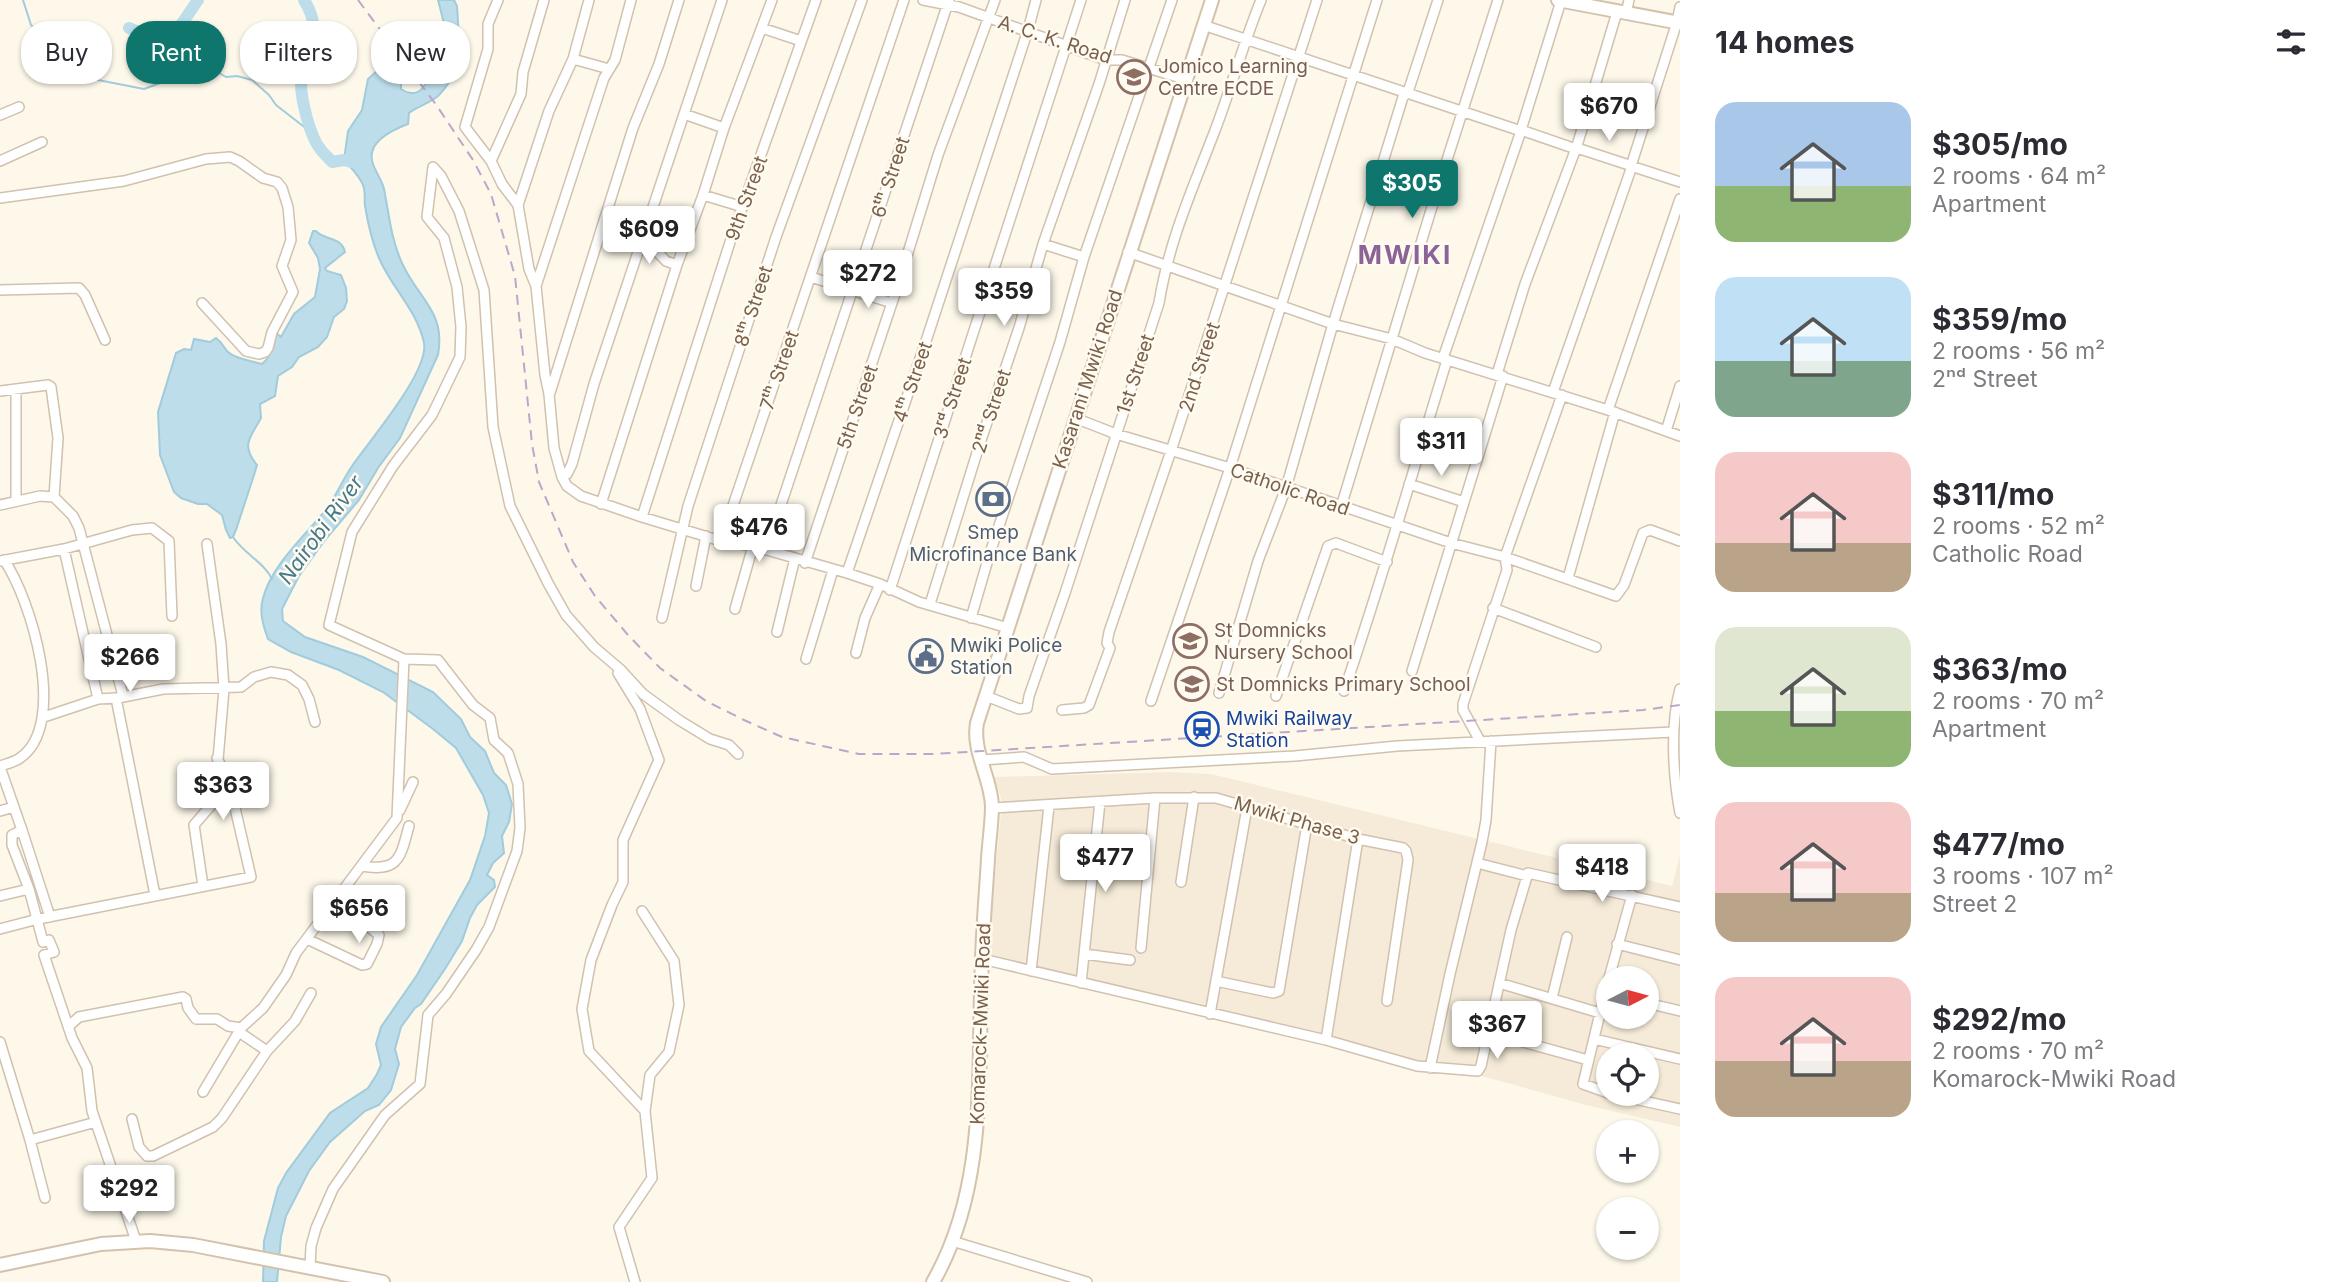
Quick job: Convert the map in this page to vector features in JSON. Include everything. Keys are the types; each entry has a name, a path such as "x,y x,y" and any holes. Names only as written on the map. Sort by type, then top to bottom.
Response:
{"main road":[{"name":"Kasarani Mwiki Road","path":"982,760 978,753 976,731 986,696 1212,0"},
{"path":"1559,0 1583,2 1622,13 1679,22"},
{"name":"Komarock-Mwiki Road","path":"933,1282 952,1241 965,1198 976,1133 982,959 992,808 988,778 982,760"},
{"path":"0,1265 101,1244 175,1242 383,1282"}],"street":[{"path":"498,0 488,24 488,49 465,127 519,205"},
{"path":"491,161 521,94 523,72 544,0"},
{"path":"589,0 573,59 549,111 519,205 529,269 536,286 554,448 562,477 574,492 601,504 721,541 752,546 847,573 930,604 1008,628"},
{"path":"536,286 586,131 609,69 615,60 631,0"},
{"path":"550,394 633,128 659,64 679,0"},
{"path":"562,477 567,474 572,464 594,384 722,0"},
{"path":"601,504 677,265 772,0"},
{"name":"9th Street","path":"642,517 743,207 816,0"},
{"name":"8ᵗʰ Street","path":"662,618 688,506 765,270 862,0"},
{"name":"7ᵗʰ Street","path":"721,541 905,0"},
{"name":"A. C. K. Road","path":"923,0 948,2 1106,60 1122,60 1186,80"},
{"name":"5th Street","path":"805,563 892,303 938,155 995,0"},
{"name":"4ᵗʰ Street","path":"847,573 926,341 1028,30 1035,0"},
{"name":"3ʳᵈ Street","path":"890,590 1080,0"},
{"name":"2ⁿᵈ Street","path":"930,604 1019,328 1043,244 1125,0"},
{"path":"971,618 1060,342 1084,257 1172,0"},
{"name":"1st Street","path":"986,696 1019,709 1027,708 1030,704 1029,696 1159,303 1166,263 1261,0"},
{"name":"2nd Street","path":"1062,710 1089,705 1110,648 1107,642 1109,632 1171,451 1317,0"},
{"path":"1152,701 1230,468 1377,0"},
{"path":"1219,693 1258,561 1286,488 1403,97 1408,92 1438,0"},
{"path":"1341,507 1498,0"},
{"path":"1344,691 1387,562 1445,359 1521,131 1559,0"},
{"path":"1412,671 1533,263 1577,149 1622,13 1629,0"},
{"name":"6ᵗʰ Street","path":"766,550 948,2"},
{"path":"1480,741 1463,710 1463,704 1507,570 1505,557 1679,22 1680,7"},
{"path":"1203,25 1680,182"},
{"path":"762,28 801,41"},
{"path":"573,59 609,69"},
{"path":"0,116 19,107"},
{"path":"684,114 724,128"},
{"path":"0,161 42,142"},
{"path":"0,198 138,178 206,159 230,158 240,161 258,175 276,182 286,198 291,240 282,266 293,292 272,332 268,348 259,354 246,351 202,303"},
{"path":"310,1267 311,1246 316,1228 333,1189 385,1115 421,1084 428,1015 446,994 489,927 517,851 520,828 519,784 508,753 494,740 490,718 473,705 438,660 404,659 329,625 352,532 393,466 432,415 460,357 461,327 457,287 444,238 427,217 433,167 441,176 459,211 484,290 494,427 510,506 518,526 566,615 594,647 660,707 710,739 729,744 738,754"},
{"path":"704,195 743,207"},
{"path":"1568,578 1611,411 1680,199"},
{"path":"644,238 666,261 677,265"},
{"path":"1043,244 1084,257"},
{"path":"1128,252 1166,263 1334,324 1392,339 1425,354 1500,375 1680,436"},
{"path":"811,277 892,303"},
{"path":"0,290 79,288 85,295 104,340"},
{"path":"0,391 48,385 51,387 58,438 54,497"},
{"path":"1666,431 1680,386"},
{"path":"16,390 16,500"},
{"name":"Catholic Road","path":"1075,418 1116,434 1230,468 1451,543 1505,557 1616,596 1624,585 1643,533 1650,530 1680,541"},
{"path":"1409,484 1464,502"},
{"path":"0,505 40,496 54,497 73,516 84,542 119,697 155,895"},
{"path":"2,560 64,549 84,542 152,528 169,541 173,616"},
{"path":"696,586 706,536"},
{"path":"1276,696 1328,546 1336,543 1387,562"},
{"path":"203,886 194,825 213,803 224,689 207,544"},
{"path":"735,609 752,546"},
{"path":"64,549 98,699"},
{"path":"777,632 795,558"},
{"path":"2,560 13,573 30,614 41,667 44,717 27,751 20,758 0,767 50,916"},
{"path":"806,659 833,570"},
{"path":"856,653 864,618 880,584"},
{"path":"1493,608 1596,647"},
{"path":"397,818 404,659"},
{"path":"610,659 640,709 659,760 623,840 623,882 591,960 582,1009 589,1051 645,1111"},
{"path":"44,717 98,699 163,689 241,687 254,677 271,672 288,675 302,685 315,722"},
{"path":"1680,690 1675,705 1673,732 1680,813"},
{"path":"982,760 1029,758 1052,769 1295,756 1480,741 1673,732"},
{"path":"1430,1068 1444,996 1478,863 1486,820 1491,741"},
{"path":"0,929 50,916 251,877 229,782 217,758"},
{"path":"203,1092 240,1030 263,1008 286,975 296,953 397,818 413,782"},
{"path":"1181,882 1194,797"},
{"path":"1141,947 1155,798"},
{"name":"Mwiki Phase 3","path":"992,808 1155,798 1229,800 1247,808 1358,839 1403,848 1408,855 1387,1001"},
{"path":"1081,983 1100,802"},
{"path":"1031,971 1049,806"},
{"path":"0,811 13,807"},
{"path":"1210,1014 1247,808"},
{"path":"1216,981 1273,993 1279,991 1307,824"},
{"path":"361,866 377,869 390,867 403,849 410,826"},
{"path":"22,830 12,835 12,845 29,889 43,942 49,940 54,952 44,955 72,1038 87,1068 92,1111 136,1241"},
{"path":"1326,1040 1358,839"},
{"path":"1478,863 1527,876"},
{"path":"982,959 1326,1040 1430,1068 1478,1070 1527,876 1531,872 1680,907"},
{"path":"0,896 29,889"},
{"path":"1611,966 1632,895"},
{"path":"307,940 362,965 367,964 379,935 335,901"},
{"path":"635,1282 619,1227 652,1178 645,1111 650,1075 669,1052 679,1005 674,961 642,911"},
{"path":"1552,998 1567,937"},
{"path":"1617,944 1680,960"},
{"path":"1084,954 1130,960"},
{"path":"1499,984 1596,1012"},
{"path":"132,1118 139,1147 147,1156 165,1152 213,1127 222,1118 267,1051 295,1021 311,993"},
{"path":"69,1026 79,1017 183,997 187,999 188,1007 196,1019 217,1019 240,1030 267,1051"},
{"path":"1659,1006 1680,1011"},
{"path":"1596,1029 1583,1085 1596,1089"},
{"path":"1487,1032 1588,1060"},
{"path":"1594,1039 1680,1059"},
{"path":"0,1042 45,1198"},
{"path":"1659,1105 1680,1110"},
{"path":"30,1140 96,1122"},
{"path":"952,1241 1087,1282"}],"shaded area":[{"path":"1171,772 1211,774 1672,886 1680,855 1680,1127 1586,1105 1450,1067 1417,1065 1077,977 987,957 1002,802 994,777"}],"water":[{"path":"438,0 454,0 458,21 443,19"},
{"name":"Nairobi River","path":"371,76 371,84 401,84 401,89 413,93 424,85 447,84 438,96 409,113 408,124 376,143 372,156 384,189 398,254 408,275 429,306 438,327 438,355 400,438 359,500 299,576 282,609 283,621 305,637 363,657 433,692 461,719 470,737 485,751 494,773 506,785 512,804 509,822 502,836 504,853 493,863 487,875 494,880 495,887 477,905 462,941 445,969 401,1027 395,1049 399,1064 391,1090 379,1105 365,1111 330,1142 309,1171 286,1216 281,1237 277,1282 263,1282 264,1241 278,1188 330,1113 368,1088 377,1074 381,1065 376,1044 381,1027 417,975 470,880 485,836 489,813 483,795 456,748 383,692 339,670 291,652 268,639 262,613 263,598 274,573 328,507 352,466 408,388 423,356 421,331 384,269 374,246 363,185 344,160 348,131 362,110 368,79"},
{"path":"313,231 340,243 343,247 345,252 325,268 341,275 347,301 344,309 334,317 327,337 318,347 299,357 292,367 278,376 275,396 260,404 261,418 248,446 257,465 236,530 230,538 222,515 207,504 181,498 174,492 160,455 158,412 176,353 184,349 191,350 194,339 210,342 216,338 228,352 244,360 262,364 267,359 276,333 281,337 294,314 315,297 320,269 318,258 309,243"}],"waterway":[{"path":"23,0 31,25 98,80 144,89 180,73 187,63 199,61 226,77 237,76 252,80 276,105 312,133"},
{"path":"184,21 198,0"},
{"path":"304,0 313,23 312,41 301,83 310,128 322,152 332,162 344,160 359,164"},
{"name":"Nairobi River","path":"233,537 272,579"}],"railway":[{"path":"358,0 437,106 473,160 491,194 515,276 532,444 539,482 573,562 595,596 628,635 660,668 706,701 782,737 859,754 934,754 1643,710 1680,705"}],"place":[{"name":"Jomico Learning Centre ECDE","path":"1134,77"},
{"name":"Smep Microfinance Bank","path":"993,499"},
{"name":"St Domnicks Nursery School","path":"1190,641"},
{"name":"Mwiki Police Station","path":"926,656"},
{"name":"St Domnicks Primary School","path":"1192,684"},
{"name":"Mwiki Railway Station","path":"1202,729"}],"district":[{"name":"MWIKI","path":"1405,255"}]}
